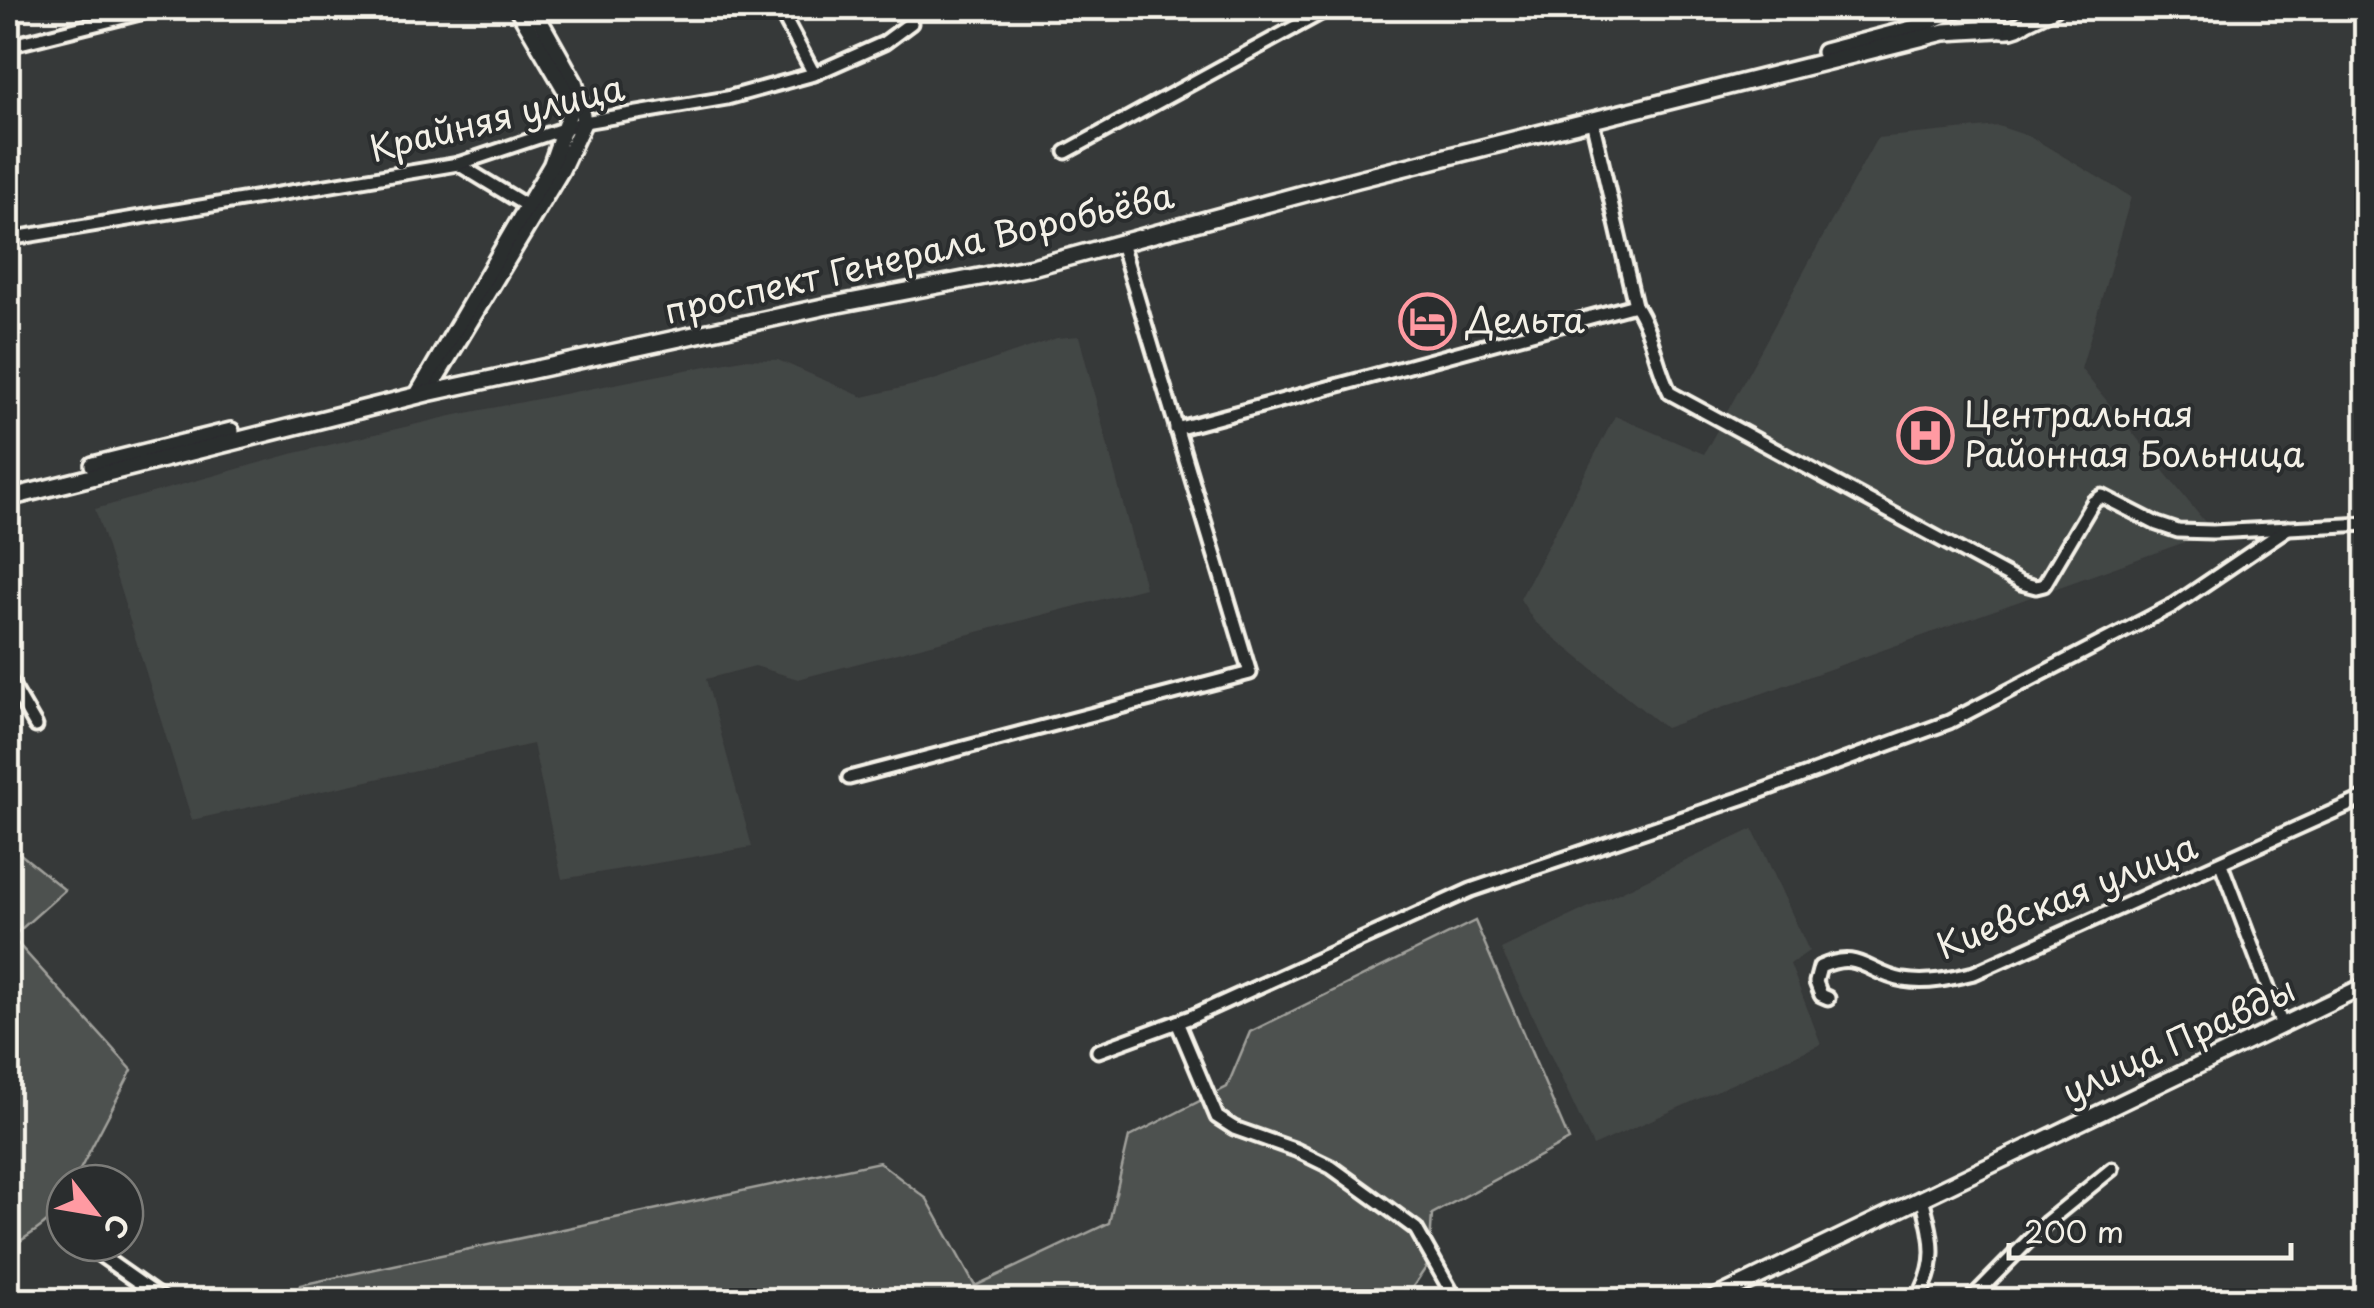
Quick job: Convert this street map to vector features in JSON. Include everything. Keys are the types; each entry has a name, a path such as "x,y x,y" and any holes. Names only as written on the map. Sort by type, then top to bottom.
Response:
{"main road":[{"path":"1899,39 1957,8"},
{"path":"1980,8 1987,22 1998,29"},
{"path":"1899,39 1944,32 2013,29 2029,15"},
{"name":"проспект Генерала Воробьёва","path":"8,498 425,389 1032,267 1899,39"},
{"name":"проспект Генерала Воробьёва","path":"8,488 425,389 1035,257 1899,39"}],"street":[{"path":"8,46 160,8"},
{"path":"425,389 551,165 569,114 565,90 517,8"},
{"path":"425,389 561,170 584,122 575,83 533,8"},
{"path":"779,8 814,74"},
{"name":"Крайняя улица","path":"8,239 458,164 584,122 727,98 814,74 884,43 911,23 909,8"},
{"path":"1066,152 1330,8"},
{"path":"2029,15 2054,8"},
{"path":"1592,120 1635,306 1648,324 1658,370 1670,393 2020,582 2044,585 2093,502 2102,496 2178,531 2366,524"},
{"path":"458,164 527,206"},
{"path":"849,778 1250,673 1121,243"},
{"path":"1176,429 1635,306"},
{"path":"1098,1051 1177,1022 1471,890 1742,798 1949,722 2174,605 2288,528"},
{"path":"8,678 36,726"},
{"name":"Киевская улица","path":"1828,998 1820,995 1816,982 1820,967 1837,959 1854,958 1898,979 1930,983 1974,973 2366,797"},
{"path":"2221,864 2282,1026"},
{"name":"улица Правды","path":"1710,1300 2366,986"},
{"path":"1177,1022 1217,1117 1234,1128 1330,1166 1416,1229 1453,1299"},
{"path":"1970,1300 2046,1222 2112,1169"},
{"path":"1917,1300 1928,1282 1935,1247 1922,1201"},
{"path":"111,1263 164,1300"}],"shaded area":[{"name":"Центральная Районная Больница","path":"1998,126 2031,137 2131,197 2081,369 2213,532 1665,728 1534,621 1520,599 1615,416 1704,454 1877,138"},
{"path":"1079,336 1145,588 798,679 755,666 706,679 752,847 562,879 533,744 192,820 95,509 291,454 451,416 742,359 778,360 863,397 931,381 1057,338"},
{"path":"1753,829 1809,951 1790,964 1821,1044 1593,1146 1501,949"},
{"path":"8,844 65,890 12,937 132,1070 83,1163 45,1163 45,1223 8,1249"},
{"path":"1475,921 1569,1140 1432,1214 1429,1263 1404,1300 296,1300 300,1285 879,1162 927,1199 975,1286 1109,1223 1129,1137 1227,1087 1250,1032"}],"waterway":[{"path":"2351,1300 2366,1285"}],"place":[{"name":"Дельта","path":"1427,321"},
{"name":"Центральная Районная Больница","path":"1925,435"}]}
